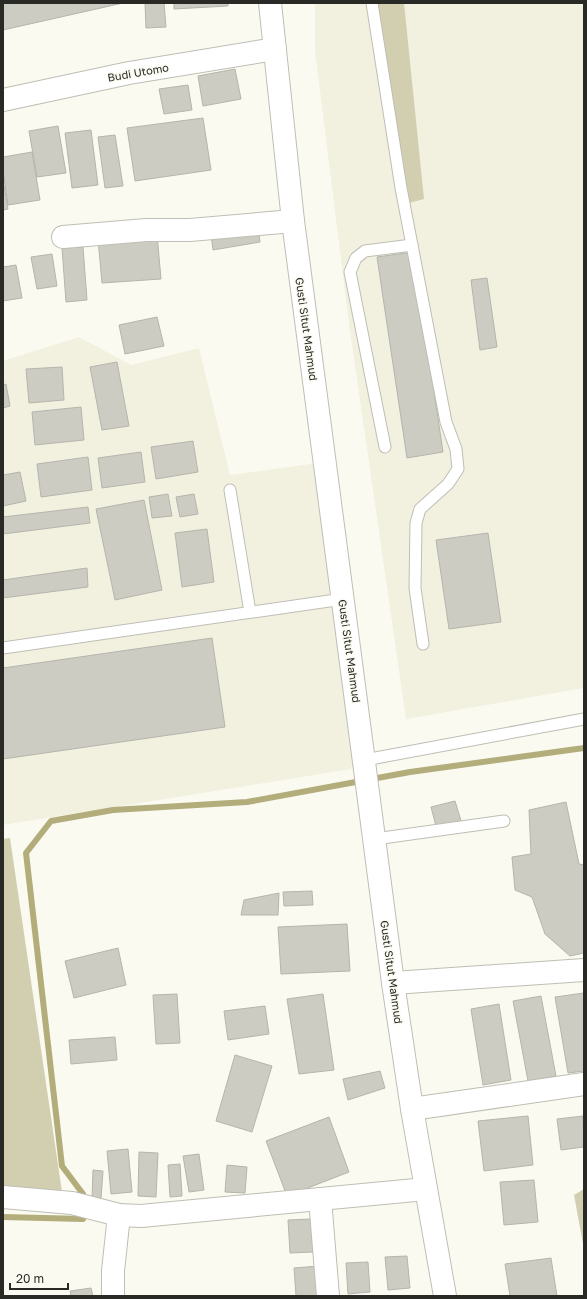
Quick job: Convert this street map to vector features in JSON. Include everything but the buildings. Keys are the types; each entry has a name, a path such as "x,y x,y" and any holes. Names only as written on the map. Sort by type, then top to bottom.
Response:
{"main road":[{"name":"Gusti Situt Mahmud","path":"270,3 293,221 365,760 393,983 412,1109 445,1296"},
{"name":"Budi Utomo","path":"3,100 129,73 275,50"},
{"path":"63,238 146,230 190,230 293,221"},
{"path":"393,983 584,970"},
{"path":"412,1109 584,1084"},
{"path":"3,1197 72,1203 111,1213 142,1216 426,1190"},
{"path":"320,1199 328,1296"},
{"path":"111,1213 113,1296"}],"lane":[{"path":"372,3 401,188 446,422 456,449 458,469 448,484 420,509 416,523 415,588 423,644"},
{"path":"385,447 350,272 356,258 365,251 412,245"},
{"path":"230,490 250,612"},
{"path":"3,648 343,599"},
{"path":"365,760 584,719"},
{"path":"375,839 504,821"}],"shaded area":[{"path":"315,3 584,3 584,688 406,719 349,324 315,51"},
{"path":"377,3 404,3 424,199 409,203"},
{"path":"79,337 131,365 199,348 230,475 318,463 358,768 3,825 3,361"},
{"path":"10,838 62,1192 3,1187 3,839"},
{"path":"584,1189 584,1249 574,1195"}],"waterway":[{"path":"85,1201 83,1194 62,1166 26,853 51,821 113,810 247,802 410,772 584,748"},
{"path":"3,1217 83,1219 84,1210"}]}
